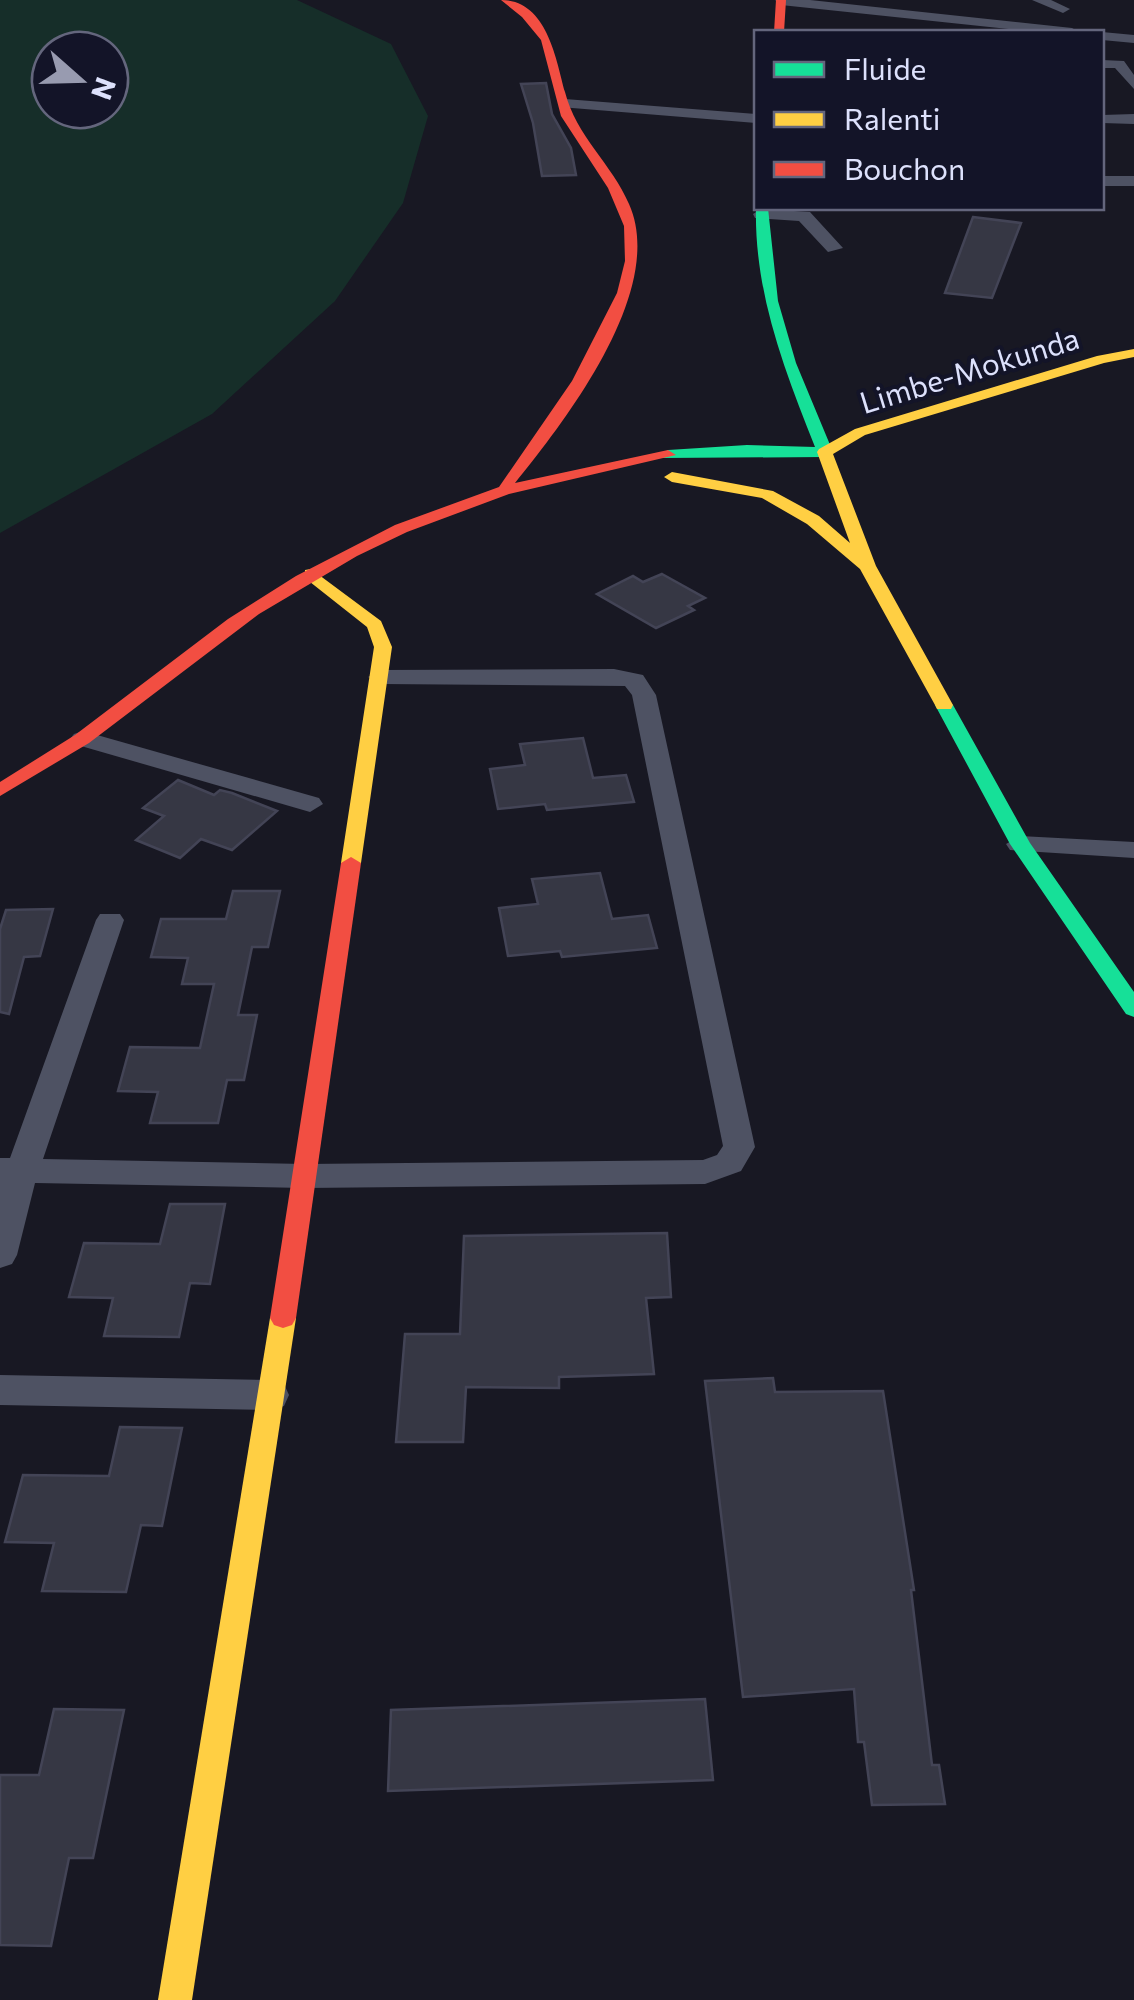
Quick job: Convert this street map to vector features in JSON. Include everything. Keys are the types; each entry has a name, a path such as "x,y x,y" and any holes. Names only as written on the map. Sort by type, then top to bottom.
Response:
{"main road":[{"path":"506,0 539,24 551,40 568,120 617,194 630,225 631,266 596,343 527,462 506,486"},
{"path":"779,30 781,0"},
{"path":"761,211 770,301 789,362 867,566 1020,844 1134,1009"},
{"name":"Limbe-Mokunda","path":"825,452 860,432 1102,359 1134,353"},
{"path":"774,387 789,362"},
{"path":"666,467 732,439 752,424"},
{"path":"666,467 762,448 825,452"},
{"path":"0,790 83,739 252,611 311,574 449,504 585,464 666,467 751,489 788,504 827,530 867,566"},
{"path":"175,2000 305,1176 383,647 376,625 311,574"}],"street":[{"path":"781,0 1054,30"},
{"path":"1039,0 1063,9"},
{"path":"1104,36 1134,39"},
{"path":"1126,64 1134,85"},
{"path":"565,104 754,119"},
{"path":"1104,119 1134,119"},
{"path":"1104,180 1134,181"},
{"path":"761,211 812,212 834,248"},
{"path":"11,1170 305,1176 705,1172 729,1162 739,1147 644,695 634,680 614,676 380,678"},
{"path":"83,739 310,804"},
{"path":"1020,844 1134,850"},
{"path":"0,1256 11,1170 110,920"},
{"path":"0,1390 270,1394"}],"green space":[{"path":"0,0 297,0 391,44 428,116 403,203 335,301 212,414 0,533"}],"building":[{"path":"546,83 552,114 571,148 576,175 542,176 533,123 521,84"},
{"path":"973,217 1021,223 992,298 945,293"},
{"path":"662,574 705,598 688,606 694,610 656,628 597,594 633,576 643,582"},
{"path":"583,738 593,778 626,775 634,802 547,810 545,804 498,809 490,769 525,765 520,744"},
{"path":"178,780 214,795 220,790 232,793 277,811 232,850 201,839 180,858 136,840 164,816 143,808"},
{"path":"600,873 612,919 648,915 657,948 562,957 560,951 508,956 499,908 538,904 532,879"},
{"path":"233,891 280,891 268,947 252,947 238,1015 257,1015 244,1080 227,1080 218,1123 150,1123 158,1092 118,1091 130,1047 200,1048 214,984 182,984 188,958 151,957 161,919 226,919"},
{"path":"53,909 40,956 24,957 9,1014 0,1012 0,929 6,910"},
{"path":"170,1204 225,1204 210,1284 190,1283 179,1337 104,1336 113,1298 69,1297 84,1243 160,1244"},
{"path":"667,1233 671,1297 646,1298 654,1374 559,1377 559,1388 466,1387 463,1442 396,1442 405,1334 460,1334 464,1236"},
{"path":"773,1378 775,1392 883,1391 914,1590 932,1765 939,1765 945,1804 872,1805 864,1742 858,1742 854,1689 743,1697 705,1381"},
{"path":"120,1427 182,1428 162,1526 141,1525 126,1592 42,1591 54,1543 5,1542 23,1475 109,1476"},
{"path":"705,1699 713,1780 388,1791 391,1710"},
{"path":"54,1709 124,1710 93,1858 69,1858 51,1946 0,1945 0,1775 39,1775"}],"traffic: fast":[{"path":"762,210 771,301 789,363 825,452"},
{"path":"668,455 747,450 825,452"},
{"path":"944,705 1020,844 1134,1009"}],"traffic: slow":[{"path":"944,705 867,566 825,452 860,432 1102,359 1134,353"},
{"path":"672,477 767,494 813,520 867,566"},
{"path":"311,574 375,625 383,647 351,863"},
{"path":"175,2000 283,1318"}],"traffic: jam":[{"path":"505,485 541,439 597,351 624,293 632,247 622,201 567,116 546,40 538,27 506,0"},
{"path":"779,30 781,0"},
{"path":"0,790 95,730 253,610 351,553 452,508 503,491 556,476 668,455"},
{"path":"283,1318 351,863"}]}
